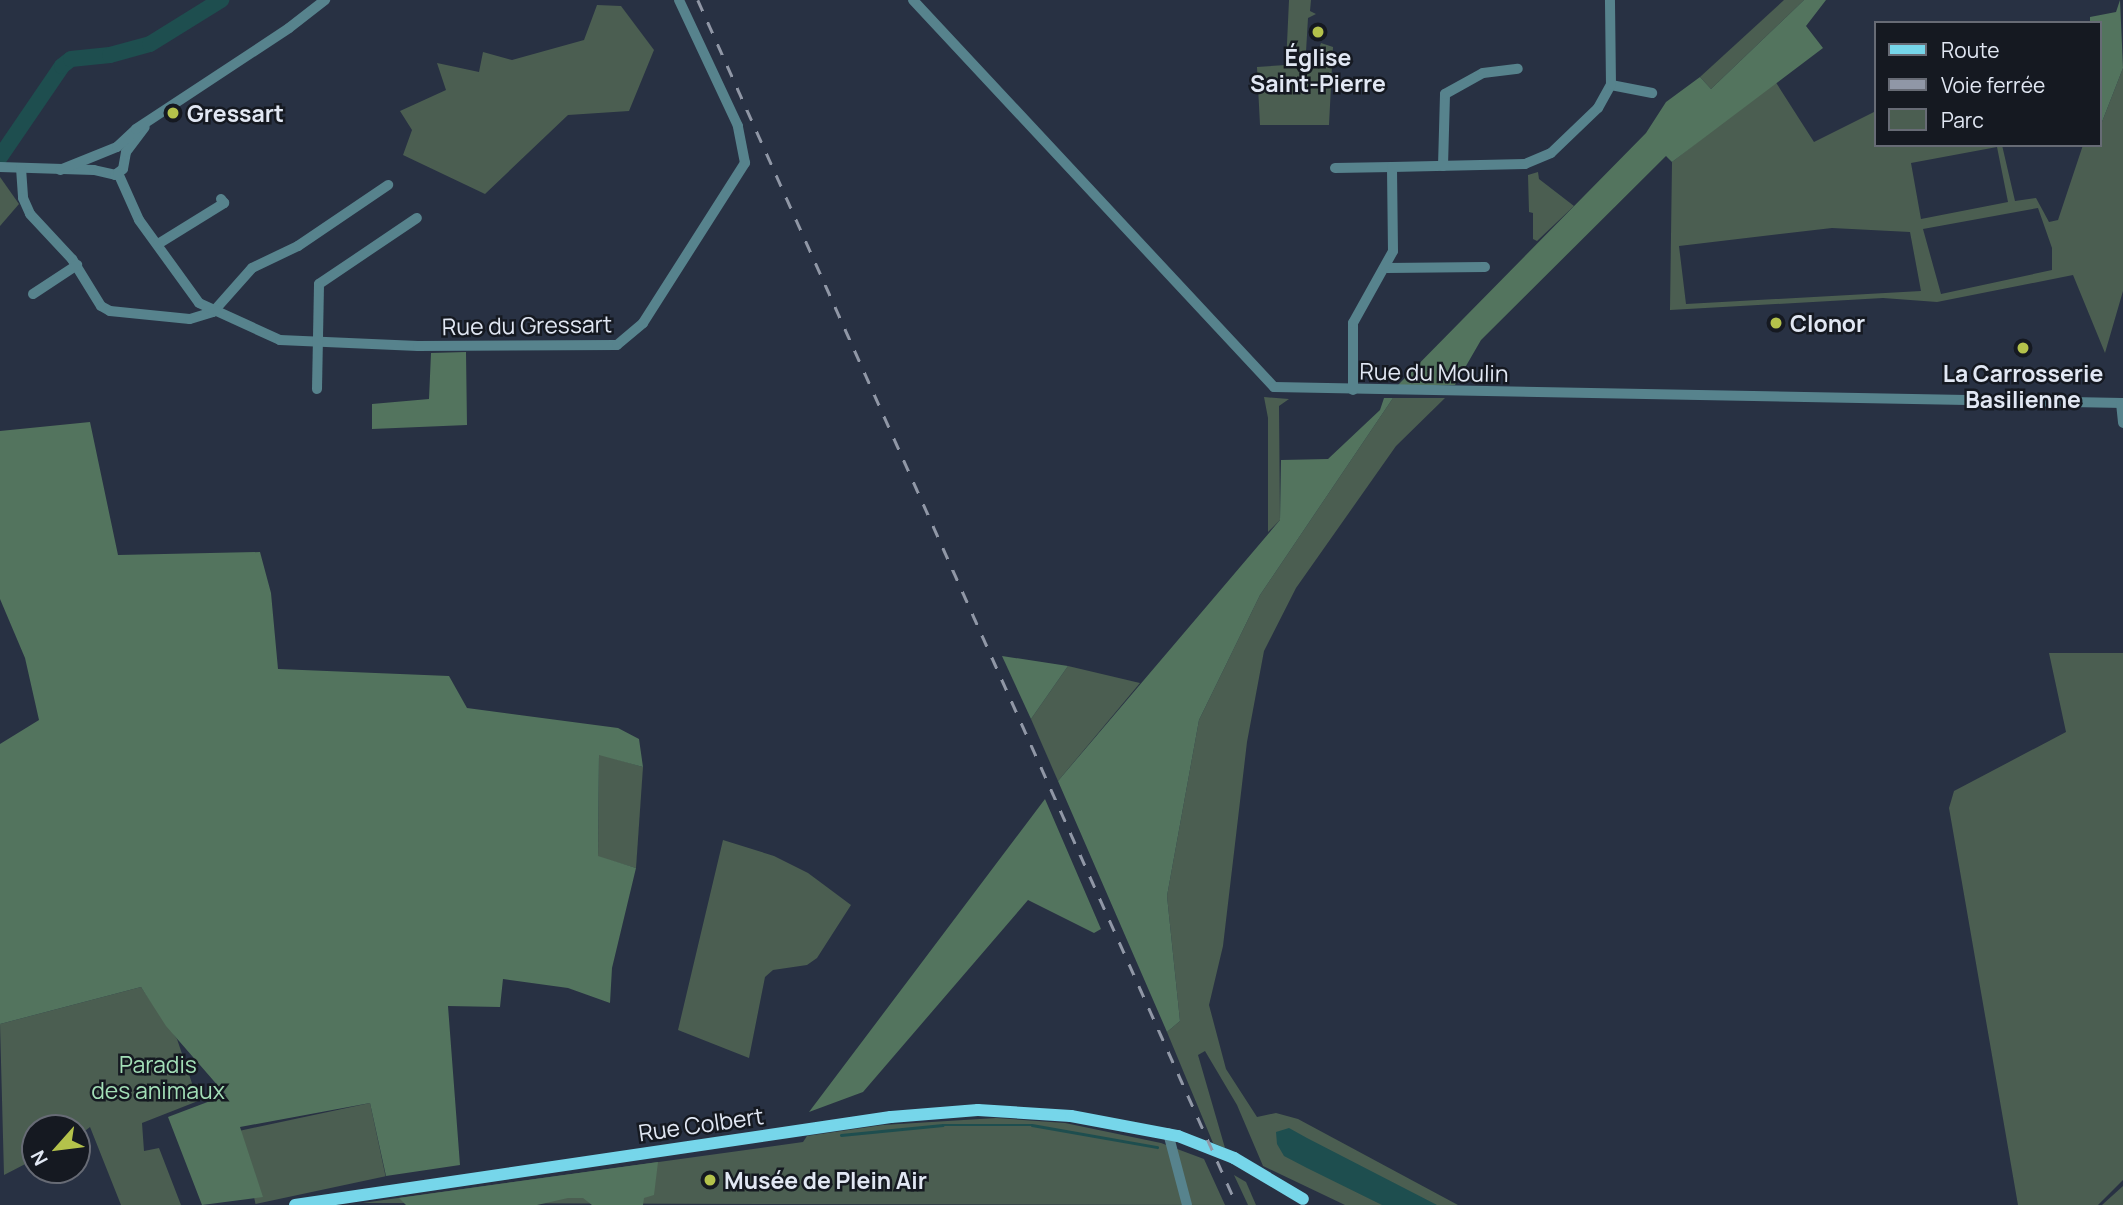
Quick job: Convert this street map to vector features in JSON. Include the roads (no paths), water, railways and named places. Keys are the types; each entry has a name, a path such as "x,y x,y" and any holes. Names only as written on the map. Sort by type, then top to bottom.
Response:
{"main road":[{"name":"Rue Colbert","path":"295,1205 925,1113 1020,1111 1114,1123 1169,1136 1308,1202"}],"street":[{"path":"60,170 114,149 324,0"},
{"name":"Rue du Gressart","path":"118,173 132,208 199,303 213,312 244,321 280,340 317,344 602,348 634,335 745,163 738,126 679,0"},
{"name":"Rue du Moulin","path":"913,0 1266,383 1284,389 2122,403"},
{"path":"1335,168 1443,166 1541,159 1598,108 1611,85 1610,0"},
{"path":"1443,166 1445,94 1483,73 1518,69"},
{"path":"1611,85 1652,93"},
{"path":"2,167 118,173 124,158 150,121"},
{"path":"114,149 124,158"},
{"path":"100,155 103,172"},
{"path":"1353,390 1353,323 1387,268 1393,247 1392,167"},
{"path":"21,168 23,198 30,214 77,265 94,298 110,311 190,319 213,312 252,268 298,246 388,185"},
{"path":"158,244 224,203 221,199"},
{"path":"317,389 317,293 322,280 417,218"},
{"path":"33,294 77,265"},
{"path":"1387,268 1486,267"},
{"path":"2122,403 2123,423"},
{"path":"1169,1136 1187,1205"}],"waterway":[{"path":"0,157 62,66 71,59 110,55 150,44 221,0"},
{"path":"841,1135 943,1125 1032,1125 1157,1147"}],"railway":[{"path":"698,0 1237,1205"}],"place":[{"name":"Église Saint-Pierre","path":"1318,32"},
{"name":"Gressart","path":"173,113"},
{"name":"Clonor","path":"1776,323"},
{"name":"La Carrosserie Basilienne","path":"2023,348"},
{"name":"Musée de Plein Air","path":"710,1180"}],"park label":[{"name":"Paradis des animaux","path":"158,1077"}]}
